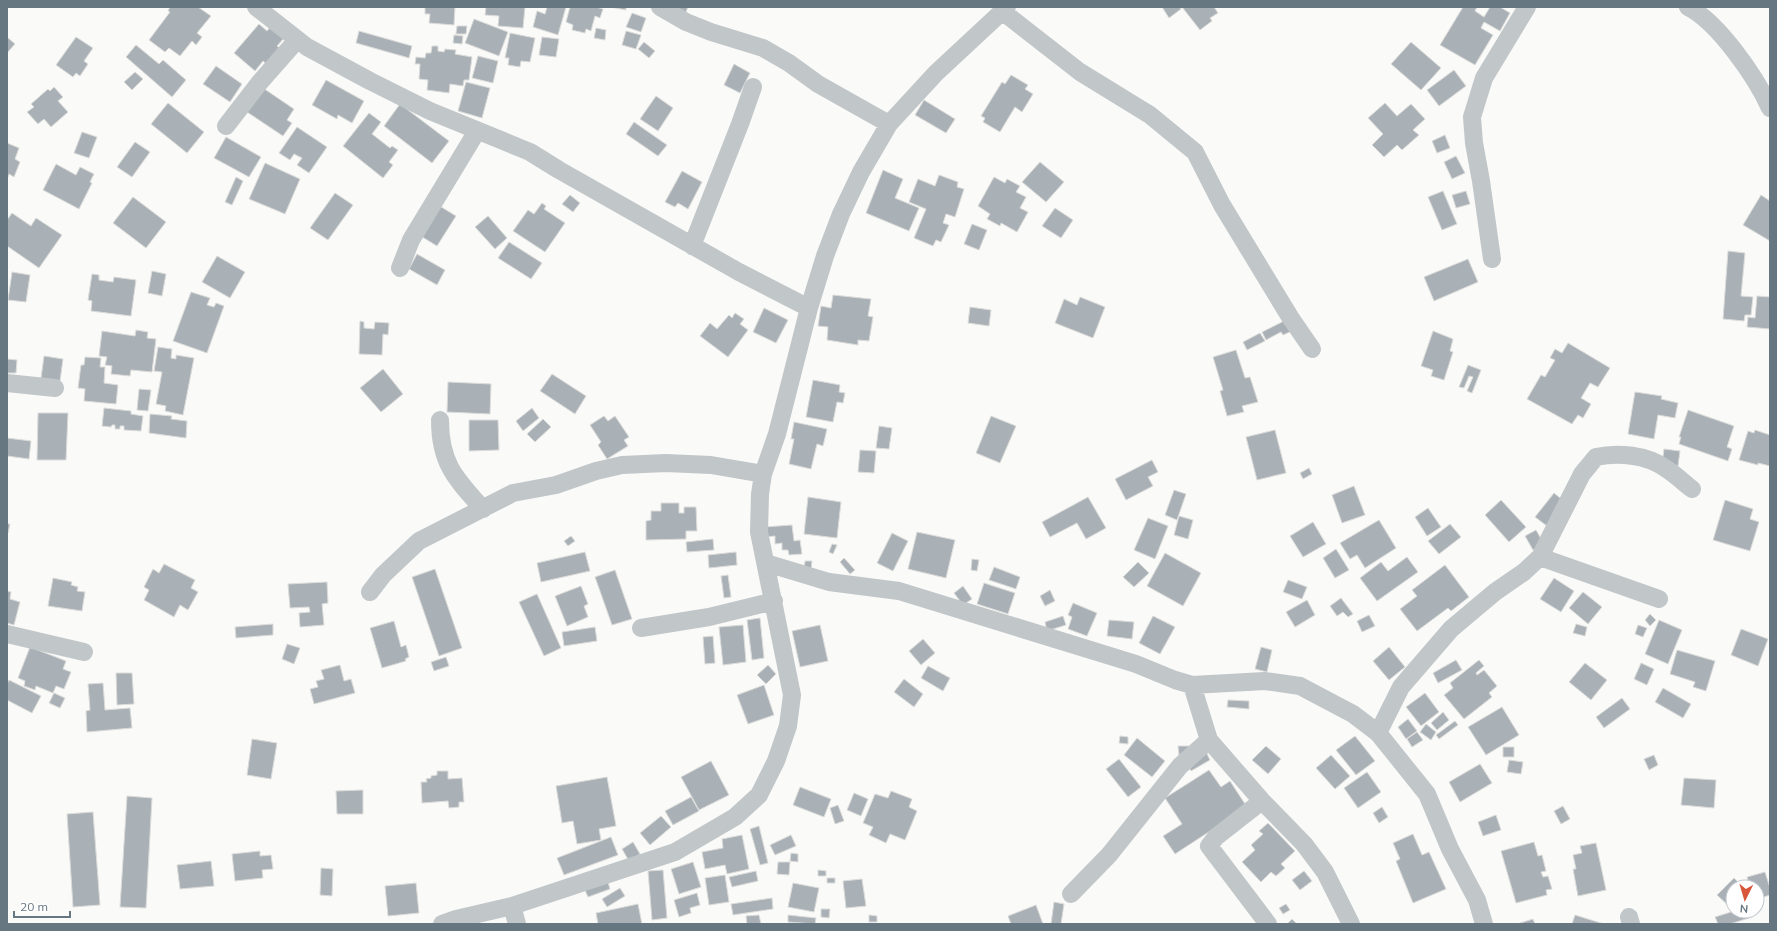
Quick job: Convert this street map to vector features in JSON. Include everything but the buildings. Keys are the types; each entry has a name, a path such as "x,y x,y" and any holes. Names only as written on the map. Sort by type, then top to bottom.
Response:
{"street":[{"path":"256,7 297,40 370,81 430,112 530,152 692,246 809,308"},
{"path":"660,7 686,22 711,32 763,48 789,63 818,84 889,124"},
{"path":"1492,259 1474,144 1472,116 1484,78 1527,7"},
{"path":"1688,7 1700,13 1728,42 1765,97 1770,108"},
{"path":"442,924 456,919 512,906 674,852 735,817 759,795 776,761 786,733 792,695 759,525 762,474 777,434 809,308 817,288 825,256 841,214 861,172 889,124 936,73 1005,9 1080,72 1150,115 1195,152 1222,205 1290,317 1312,349"},
{"path":"226,126 260,82 297,40"},
{"path":"692,246 753,87"},
{"path":"400,268 411,240 477,131"},
{"path":"7,383 55,388"},
{"path":"440,420 440,439 447,464 461,486 483,509"},
{"path":"1378,733 1401,687 1451,629 1495,592 1524,572 1540,557 1582,474 1596,457 1619,454 1641,458 1664,467 1692,489"},
{"path":"370,592 383,574 419,541 513,493 556,485 596,471 622,465 666,463 711,465 762,474"},
{"path":"1540,557 1659,599"},
{"path":"766,563 829,582 898,591 1136,664 1175,680 1192,685 1265,681 1300,686 1352,714 1378,733 1427,794 1450,849 1477,900 1484,924"},
{"path":"641,628 710,617 774,601"},
{"path":"7,634 84,652"},
{"path":"1192,685 1209,740 1262,800 1304,844 1325,872 1351,924"},
{"path":"1071,894 1109,855 1180,766 1209,740"},
{"path":"1262,800 1216,837 1209,846 1268,924"},
{"path":"512,906 517,924"}]}
